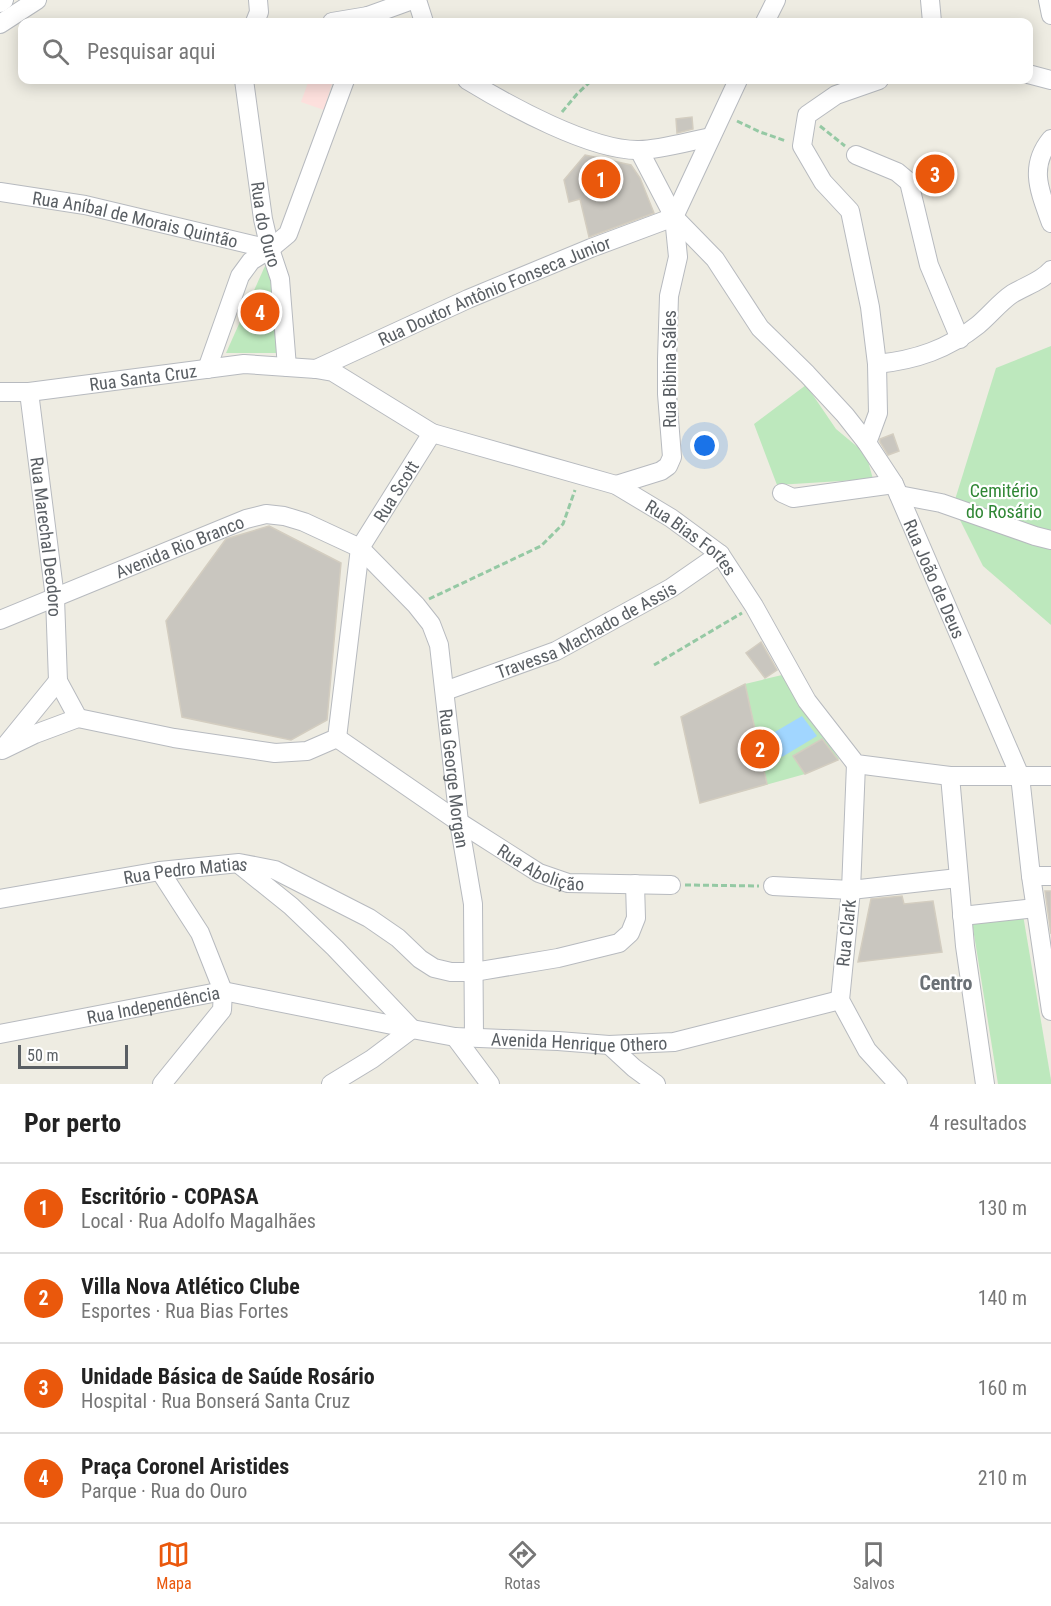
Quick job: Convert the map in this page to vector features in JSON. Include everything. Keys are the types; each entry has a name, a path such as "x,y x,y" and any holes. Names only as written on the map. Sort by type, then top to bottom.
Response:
{"street":[{"path":"0,3 4,0"},
{"path":"0,24 37,0"},
{"path":"257,18 259,12 258,0"},
{"path":"369,18 412,0"},
{"path":"417,0 423,18"},
{"path":"767,18 776,0"},
{"path":"930,0 932,18"},
{"path":"1048,0 1051,15"},
{"path":"1033,75 1051,80"},
{"name":"Rua do Ouro","path":"245,84 263,219 280,279 287,367"},
{"path":"207,369 240,276 251,261 288,234 344,84"},
{"path":"475,84 552,125 608,146 639,150 711,137"},
{"path":"674,217 736,84"},
{"path":"867,443 878,412 877,364 870,307 850,211 823,182 802,146 807,115 836,95 868,84"},
{"path":"1051,139 1042,149 1036,172 1051,223"},
{"path":"639,150 674,217"},
{"path":"856,155 897,172 909,182 929,265 960,339"},
{"name":"Rua Aníbal de Morais Quintão","path":"0,193 85,205 270,249"},
{"name":"Rua Doutor Antônio Fonseca Junior","path":"316,369 478,295 591,248 674,217"},
{"name":"Rua João de Deus","path":"674,217 715,259 760,328 807,374 867,443 897,489 1020,781 1035,908 1051,1011"},
{"name":"Rua Bibina Sáles","path":"616,485 661,471 668,466 672,457 667,404 667,358 669,296 678,257 674,217"},
{"path":"877,364 906,361 960,339 980,324 1011,294 1047,275 1051,270"},
{"name":"Rua Santa Cruz","path":"0,392 29,392 244,364 287,367"},
{"name":"Rua Bias Fortes","path":"287,367 333,372 432,433 616,485 671,518 720,554 754,606 807,701 856,764"},
{"name":"Rua Marechal Deodoro","path":"29,392 54,598 57,681 78,718"},
{"name":"Rua Scott","path":"360,548 432,433"},
{"path":"782,493 793,498 897,489 1051,540"},
{"name":"Avenida Rio Branco","path":"0,620 246,519 266,514 304,522 360,548"},
{"path":"1,752 35,734 78,718 174,738 275,753 307,751 337,738 360,548"},
{"name":"Rua George Morgan","path":"360,548 417,605 431,624 439,645 459,822 473,904 474,1037"},
{"name":"Travessa Machado de Assis","path":"445,691 556,651 671,588 720,554"},
{"path":"1,752 57,681"},
{"name":"Rua Abolição","path":"337,738 459,822 539,873 568,883 671,885"},
{"path":"856,764 951,781 1020,781 1051,776"},
{"name":"Rua Clark","path":"840,1000 851,890 856,764"},
{"path":"951,781 962,916 985,1084"},
{"path":"239,863 275,870 369,918 398,938 434,968 451,972 474,972 558,958 619,944 630,933 636,918 635,884"},
{"name":"Rua Pedro Matias","path":"0,900 160,871 239,863 291,906 335,948 412,1029"},
{"path":"160,871 200,933 223,991 222,1010 162,1084"},
{"path":"1031,876 1051,876"},
{"path":"773,886 851,890 958,878"},
{"path":"962,916 1035,908"},
{"name":"Rua Independência","path":"0,1034 223,991 412,1029"},
{"path":"840,1000 867,1050 898,1084"},
{"name":"Avenida Henrique Othero","path":"412,1029 455,1037 609,1045 674,1042 840,1000"},
{"path":"331,1084 372,1059 412,1029"},
{"path":"455,1037 490,1084"},
{"path":"609,1045 656,1084"}],"path":[{"path":"552,125 588,84"},
{"path":"722,114 760,132 802,146"},
{"path":"807,115 856,155"},
{"path":"417,605 541,546 563,524 580,475"},
{"path":"654,665 754,606"},
{"path":"671,885 773,886"}],"shaded area":[{"path":"308,84 332,84 324,110 301,102"}],"green space":[{"path":"265,266 272,272 281,353 226,353"},
{"name":"Cemitério do Rosário","path":"1051,346 1051,625 983,566 953,506 996,368"},
{"path":"806,385 836,429 866,454 873,479 777,485 754,424"},
{"path":"782,675 839,759 805,774 700,803 681,717 745,684"},
{"path":"1023,915 1051,1084 998,1084 972,922"}],"water":[{"path":"802,716 817,736 782,757 768,736"}],"building":[{"path":"692,117 693,129 677,133 676,119"},
{"path":"585,155 631,165 640,178 654,213 589,237 580,199 569,202 564,180"},
{"path":"940,155 954,185 924,191 918,164"},
{"path":"893,434 899,451 888,455 880,439"},
{"path":"269,526 341,563 327,720 291,740 182,717 166,621 226,539"},
{"path":"761,642 777,670 765,678 746,653"},
{"path":"745,684 767,784 700,803 681,717"},
{"path":"822,739 838,760 805,774 793,756"},
{"path":"1045,891 1051,891 1051,934"},
{"path":"902,896 904,904 933,901 942,952 858,962 871,899"}],"place":[{"name":"Unidade Básica de Saúde Rosário","path":"935,174"},
{"name":"Escritório - COPASA","path":"601,179"},
{"name":"Praça Coronel Aristides","path":"260,312"},
{"name":"Villa Nova Atlético Clube","path":"760,749"}],"district":[{"name":"Centro","path":"946,983"}]}
